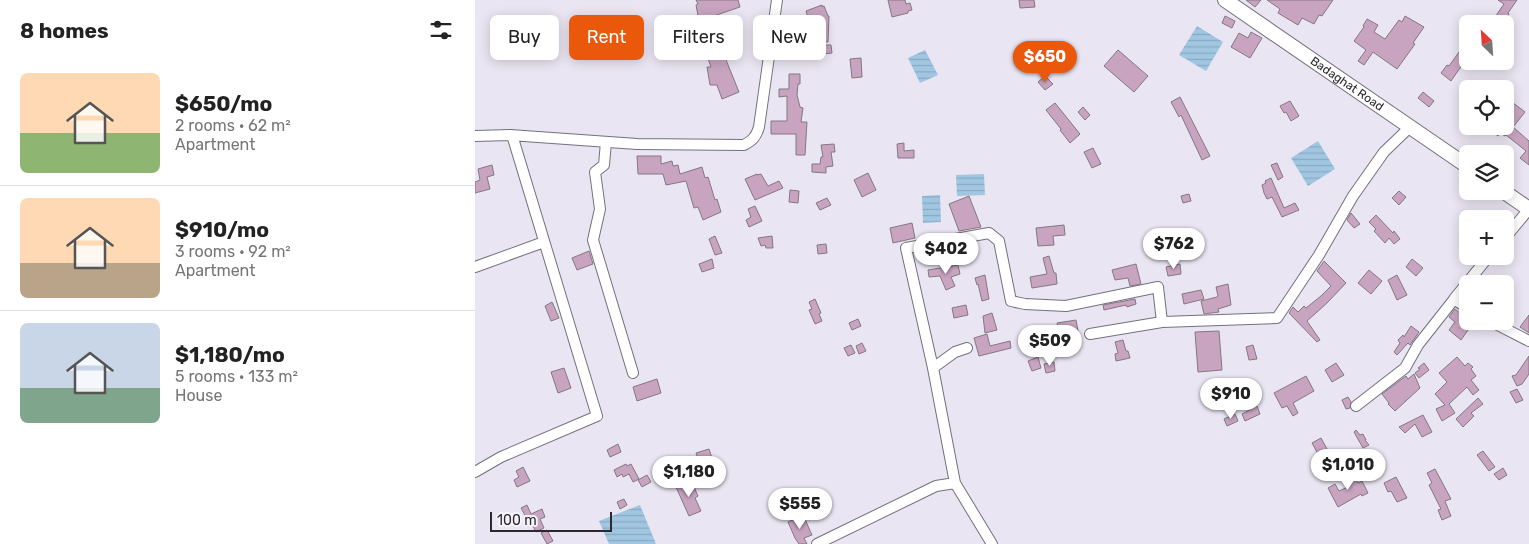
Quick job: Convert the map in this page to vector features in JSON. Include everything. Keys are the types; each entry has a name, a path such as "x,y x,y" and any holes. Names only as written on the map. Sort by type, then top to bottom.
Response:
{"main road":[{"name":"Badaghat Road","path":"1225,0 1459,161"},
{"path":"1514,199 1529,209"}],"street":[{"path":"475,136 512,135 637,144 744,144 752,141 757,135 759,127 777,0"},
{"path":"1090,334 1162,322 1277,318 1319,256 1353,196 1385,152 1410,127"},
{"path":"475,472 501,457 597,416 512,135"},
{"path":"606,142 604,165 595,172 600,209 593,240 633,373"},
{"path":"1514,227 1529,209"},
{"path":"992,544 955,483 933,368 906,248 989,232 999,241 1011,301 1025,304 1066,306 1158,287 1162,322"},
{"path":"475,267 544,242"},
{"path":"1356,406 1405,368 1418,344 1482,265"},
{"path":"1455,298 1459,302"},
{"path":"1508,330 1529,341"},
{"path":"933,368 955,352 967,348"},
{"path":"817,544 936,486 955,483"}],"water":[{"path":"1197,26 1223,42 1206,71 1179,55"},
{"path":"925,50 938,75 920,83 908,58"},
{"path":"1318,141 1335,169 1308,186 1291,158"},
{"path":"984,174 985,195 957,196 956,175"},
{"path":"940,195 941,222 923,223 922,196"},
{"path":"640,505 656,544 609,544 599,521"}],"building":[{"path":"696,0 738,0 740,7 717,15 698,15 696,5 698,4"},
{"path":"888,0 905,0 906,4 910,3 912,10 908,11 908,13 892,17"},
{"path":"1019,0 1034,0 1035,7 1020,8"},
{"path":"1246,0 1261,0 1255,7"},
{"path":"1267,0 1333,0 1322,16 1319,15 1314,24 1302,18 1298,25 1278,13 1280,9"},
{"path":"1498,0 1517,0 1508,15 1496,15 1504,4"},
{"path":"824,6 829,16 828,42 826,42 826,15 807,15 806,11"},
{"path":"1225,16 1235,21 1232,28 1222,23"},
{"path":"1405,16 1424,27 1413,43 1415,44 1397,69 1373,52 1364,65 1358,61 1366,50 1354,41 1367,19 1378,25 1374,32 1385,39 1399,20 1402,22"},
{"path":"1251,32 1262,38 1250,58 1231,47 1239,33 1248,38"},
{"path":"826,45 831,45 832,53 826,54"},
{"path":"1118,50 1148,76 1134,92 1104,66"},
{"path":"1459,52 1459,70 1451,81 1441,73 1447,65 1449,66"},
{"path":"861,58 862,77 852,78 850,59"},
{"path":"708,60 726,60 739,92 722,99 717,85 710,85 707,67 711,67"},
{"path":"789,74 800,74 797,95 800,107 803,108 801,122 807,122 805,155 796,155 796,134 771,134 771,121 787,121 787,96 779,97 779,89 789,89"},
{"path":"1045,76 1053,84 1045,90 1038,82"},
{"path":"1423,92 1434,101 1429,107 1418,98"},
{"path":"1180,97 1210,156 1202,160 1181,115 1179,117 1171,102"},
{"path":"1290,101 1299,116 1291,121 1280,106"},
{"path":"1055,103 1080,134 1070,143 1046,110"},
{"path":"1514,104 1525,112 1514,126"},
{"path":"1083,107 1090,115 1085,120 1078,112"},
{"path":"1514,128 1529,141 1529,165 1520,158 1526,151 1506,135 1514,135"},
{"path":"904,143 904,151 914,150 914,158 898,158 897,144"},
{"path":"834,144 835,152 831,152 833,166 826,167 826,173 812,172 812,164 820,164 821,157 823,157 821,145"},
{"path":"1093,148 1101,164 1092,168 1084,152"},
{"path":"637,156 661,156 661,164 672,161 673,166 678,165 680,174 702,167 705,178 708,177 721,212 703,220 698,207 694,208 686,181 666,185 663,174 638,174"},
{"path":"1277,163 1283,177 1278,180 1271,165"},
{"path":"492,165 494,175 487,177 490,189 475,193 475,182 480,180 478,169"},
{"path":"868,173 876,190 862,197 854,180"},
{"path":"761,174 768,186 779,181 783,188 755,200 745,179"},
{"path":"1271,178 1284,208 1295,203 1299,210 1282,217 1272,197 1267,199 1264,193 1262,185"},
{"path":"790,190 799,191 798,203 789,202"},
{"path":"1399,191 1406,197 1399,205 1392,198"},
{"path":"1189,194 1191,201 1183,203 1181,196"},
{"path":"969,196 981,227 959,231 949,204"},
{"path":"827,198 831,205 820,210 816,203"},
{"path":"755,206 762,221 749,227 746,220 751,217 748,209"},
{"path":"1351,213 1360,224 1354,228 1347,220"},
{"path":"1376,215 1400,239 1394,244 1389,238 1385,243 1374,231 1376,229 1369,222"},
{"path":"912,223 915,238 893,243 890,228"},
{"path":"1064,225 1065,235 1053,236 1054,245 1038,246 1036,228"},
{"path":"715,236 722,253 715,255 709,239"},
{"path":"772,236 773,248 766,248 765,245 761,246 758,238"},
{"path":"826,244 827,253 818,254 817,245"},
{"path":"589,251 593,264 577,270 572,258"},
{"path":"1049,256 1054,273 1056,273 1057,284 1032,288 1030,277 1047,274 1043,258"},
{"path":"712,259 714,268 702,272 699,264"},
{"path":"1412,259 1423,268 1416,276 1406,267"},
{"path":"1324,261 1346,283 1307,321 1320,340 1317,342 1289,313 1293,307 1298,312 1304,306 1306,308 1331,286 1317,271"},
{"path":"1136,264 1141,284 1130,286 1128,278 1115,280 1112,270"},
{"path":"1180,264 1181,274 1168,276 1166,267"},
{"path":"958,265 960,274 951,277 955,286 946,290 940,276 929,277 928,270"},
{"path":"1369,270 1382,281 1371,294 1358,283"},
{"path":"985,275 989,299 982,301 975,278"},
{"path":"1397,275 1407,295 1397,300 1388,280"},
{"path":"1228,284 1231,305 1218,309 1219,312 1204,314 1201,301 1217,297 1216,287"},
{"path":"1201,290 1204,299 1184,304 1182,294"},
{"path":"815,299 822,321 815,324 809,310 812,309 809,302"},
{"path":"1135,299 1136,304 1104,310 1103,305"},
{"path":"552,302 559,318 551,321 545,306"},
{"path":"966,305 968,315 954,318 952,308"},
{"path":"1455,309 1459,312 1459,330 1468,330 1461,340 1449,330 1455,322 1449,317"},
{"path":"992,313 997,330 985,333 983,316"},
{"path":"1529,315 1529,333 1520,327"},
{"path":"858,319 861,326 852,330 849,323"},
{"path":"1076,320 1079,345 1072,347 1068,332 1059,334 1057,323"},
{"path":"1411,326 1419,332 1410,345 1408,343 1397,355 1394,352 1400,343 1398,340 1403,335 1404,337"},
{"path":"1219,331 1222,370 1198,372 1195,332"},
{"path":"987,334 990,346 1010,341 1011,348 979,356 974,338"},
{"path":"1123,340 1130,358 1116,361 1115,354 1118,353 1115,342"},
{"path":"862,343 866,351 859,354 856,346"},
{"path":"851,345 855,353 848,356 844,348"},
{"path":"1253,345 1257,359 1249,360 1246,347"},
{"path":"1529,356 1529,374 1522,384 1517,386 1512,376 1516,375"},
{"path":"1038,357 1041,368 1032,371 1028,361"},
{"path":"1457,357 1465,366 1468,363 1473,367 1471,369 1476,376 1471,380 1479,390 1473,395 1467,387 1449,404 1455,413 1442,421 1436,409 1445,405 1435,394 1447,382 1439,373"},
{"path":"1054,362 1055,371 1046,373 1044,364"},
{"path":"1336,363 1344,375 1332,382 1325,370"},
{"path":"1424,363 1429,370 1419,378 1415,373"},
{"path":"564,368 571,388 558,393 551,372"},
{"path":"1414,374 1420,388 1395,411 1382,394 1406,376 1408,379"},
{"path":"1306,376 1314,391 1293,403 1298,413 1293,416 1287,406 1282,408 1274,393"},
{"path":"657,379 661,393 637,401 633,387"},
{"path":"1517,389 1523,400 1516,403 1510,392"},
{"path":"1348,397 1351,402 1350,408 1346,409 1342,400"},
{"path":"1478,398 1483,404 1471,413 1474,416 1463,427 1456,419"},
{"path":"1257,406 1260,414 1245,421 1242,414"},
{"path":"1235,414 1238,421 1227,426 1224,419"},
{"path":"1423,415 1432,432 1422,437 1415,424 1405,433 1399,427"},
{"path":"1356,430 1360,435 1363,434 1369,445 1363,448 1354,432"},
{"path":"1321,438 1327,449 1318,454 1312,443"},
{"path":"618,444 621,452 610,457 607,450"},
{"path":"709,449 713,461 700,466 696,453"},
{"path":"1483,451 1495,467 1489,471 1477,455"},
{"path":"626,464 627,466 631,464 639,479 633,482 629,474 623,477 622,474 617,477 614,470"},
{"path":"523,467 530,481 517,487 514,480 519,477 516,471"},
{"path":"1503,468 1507,475 1499,480 1494,474"},
{"path":"1435,469 1451,499 1445,501 1451,516 1442,520 1438,510 1441,509 1429,485 1432,483 1427,473"},
{"path":"1352,472 1358,483 1362,481 1368,493 1362,496 1361,494 1338,507 1328,488 1335,484 1339,491 1350,486 1345,476"},
{"path":"647,475 651,482 642,487 638,480"},
{"path":"1396,477 1407,498 1397,502 1391,491 1388,492 1384,483"},
{"path":"683,480 688,489 694,487 698,496 695,498 701,511 689,516 676,487 679,486 677,482"},
{"path":"624,499 627,505 620,509 617,502"},
{"path":"527,505 531,514 542,509 545,517 540,519 544,528 536,532 532,524 528,526 521,508"},
{"path":"803,515 812,535 804,538 807,544 799,544 788,522"},
{"path":"547,530 553,541 547,544 541,533"}]}
